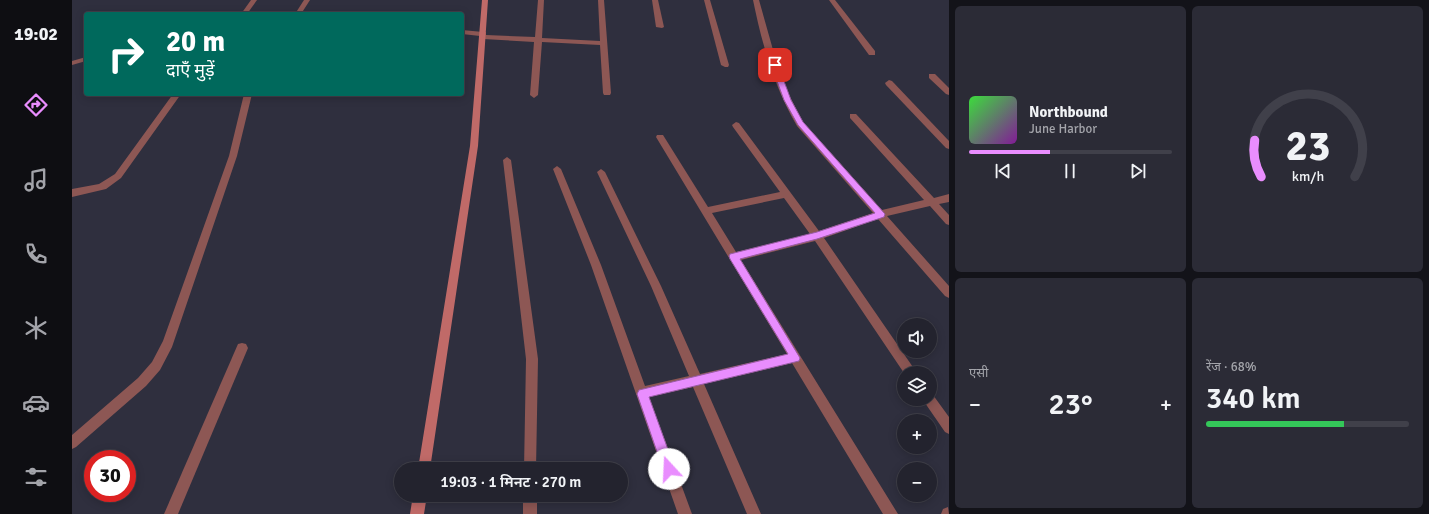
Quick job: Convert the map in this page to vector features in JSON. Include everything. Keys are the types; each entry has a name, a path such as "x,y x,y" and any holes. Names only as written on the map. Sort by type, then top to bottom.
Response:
{"main road":[{"path":"425,462 474,146 485,0"},
{"path":"417,514 419,502"}],"street":[{"path":"245,12 254,0"},
{"path":"299,12 307,0"},
{"path":"534,95 541,0"},
{"path":"601,0 607,93"},
{"path":"655,0 660,27"},
{"path":"707,0 725,65"},
{"path":"756,0 763,32 783,92 800,124 881,214 949,293"},
{"path":"832,0 872,53"},
{"path":"464,32 538,41 604,43"},
{"path":"72,63 84,60"},
{"path":"932,76 949,92"},
{"path":"889,83 949,146"},
{"path":"72,193 99,188 110,184 118,176 176,96"},
{"path":"72,443 142,382 156,366 168,343 231,163 248,96"},
{"path":"854,116 949,221"},
{"path":"736,126 817,236 906,366"},
{"path":"660,136 891,514"},
{"path":"507,160 530,330 532,360 530,462"},
{"path":"557,169 596,265 685,514"},
{"path":"601,172 656,286 754,514"},
{"path":"706,211 786,194"},
{"path":"734,256 817,236 881,214 949,198"},
{"path":"171,514 242,348"},
{"path":"642,394 795,358"},
{"path":"934,406 949,428"},
{"path":"530,502 530,514"}],"route":[{"path":"669,469 642,394 795,358 734,256 817,236 881,214 800,124 783,92 775,65"}]}
